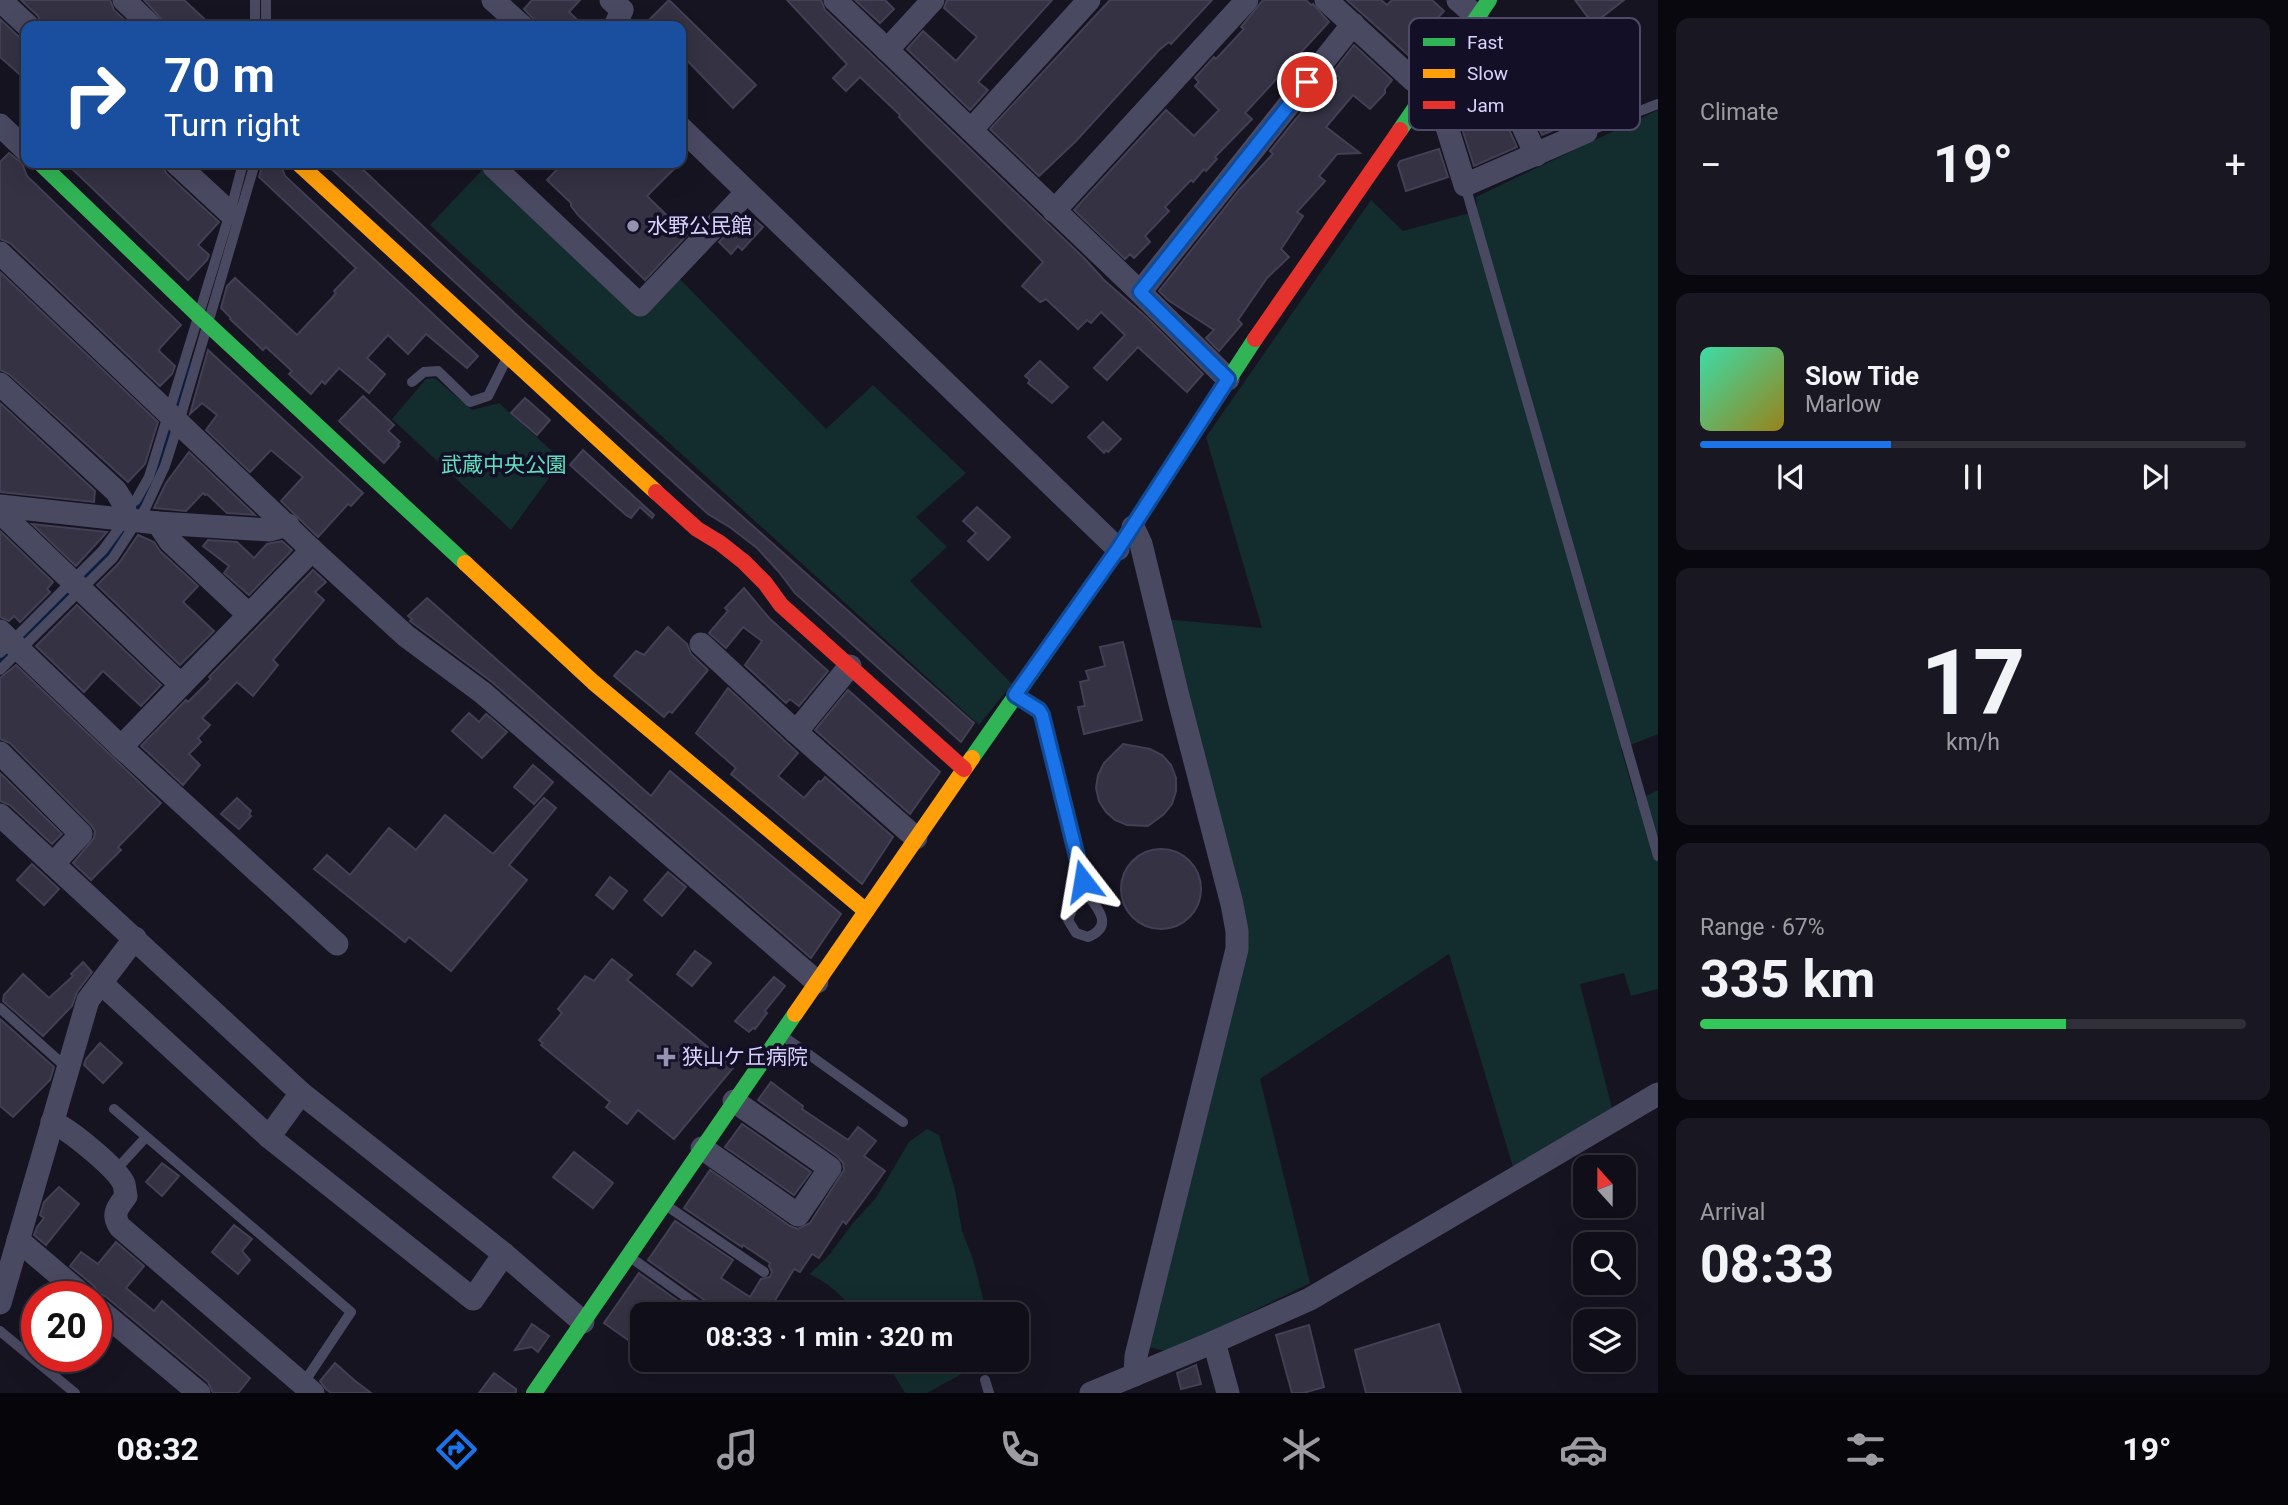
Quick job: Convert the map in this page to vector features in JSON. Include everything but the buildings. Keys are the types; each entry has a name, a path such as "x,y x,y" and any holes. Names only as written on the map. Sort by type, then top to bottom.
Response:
{"street":[{"path":"0,0 23,21"},
{"path":"124,0 146,21"},
{"path":"494,0 517,21"},
{"path":"611,0 622,10 617,21"},
{"path":"835,0 1228,379"},
{"path":"887,50 933,0"},
{"path":"971,130 1089,0"},
{"path":"1054,211 1247,0"},
{"path":"1325,0 1409,76"},
{"path":"1458,0 1483,9"},
{"path":"1140,292 1353,24"},
{"path":"534,1393 1118,549 1228,379 1409,117"},
{"path":"0,125 21,145"},
{"path":"1448,130 1465,185 1586,132"},
{"path":"1525,130 1536,155"},
{"path":"686,133 1118,549"},
{"path":"45,168 203,319 593,682 866,911"},
{"path":"181,168 230,213"},
{"path":"303,168 697,529 714,537 771,588 781,605 964,769"},
{"path":"495,168 640,306 747,192"},
{"path":"0,253 406,636 483,693 817,982"},
{"path":"0,384 116,491 136,517 170,541 249,615"},
{"path":"0,506 270,530 288,525"},
{"path":"0,512 181,685"},
{"path":"1133,527 1141,544 1237,931 1237,949 1136,1356 1135,1375"},
{"path":"121,747 312,550"},
{"path":"7,644 337,944"},
{"path":"701,644 916,838"},
{"path":"796,732 850,666"},
{"path":"0,753 81,834 53,864"},
{"path":"0,815 301,1093 504,1254 583,1322"},
{"path":"0,1303 88,1000 135,938"},
{"path":"100,983 269,1137 473,1299 504,1254"},
{"path":"269,1137 301,1093"},
{"path":"1091,1393 1310,1299 1658,1094"},
{"path":"702,1148 798,1215 830,1168 734,1101"},
{"path":"52,1122 66,1128 123,1183 126,1196 115,1212 115,1220 120,1227 308,1388"},
{"path":"18,1241 66,1281"},
{"path":"112,1320 199,1393"},
{"path":"1214,1342 1228,1393"}],"lane":[{"path":"255,0 255,21"},
{"path":"266,0 266,21"},
{"path":"1640,111 1658,104"},
{"path":"1586,132 1591,130"},
{"path":"0,670 7,644 76,586 114,539 136,517 165,466 175,417 242,168"},
{"path":"203,319 253,168"},
{"path":"1465,185 1658,856"},
{"path":"412,382 424,372 438,371 470,402 488,396 508,358"},
{"path":"136,517 136,500 175,417"},
{"path":"1015,695 1039,710 1042,715 1086,892 1100,911 1103,920 1101,928 1088,937 1076,933 1068,920 1083,881"},
{"path":"0,1008 67,1068"},
{"path":"781,1035 903,1122"},
{"path":"114,1109 351,1312 308,1388"},
{"path":"114,1172 146,1137"},
{"path":"665,1205 764,1272"},
{"path":"628,1255 693,1302"},
{"path":"0,1331 75,1393"},
{"path":"985,1380 989,1393"}],"green space":[{"path":"1658,110 1658,734 1621,749 1636,801 1658,790 1658,989 1631,996 1624,973 1580,984 1613,1112 1513,1167 1449,954 1260,1079 1310,1283 1170,1352 1148,1347 1248,946 1244,906 1163,619 1262,628 1206,437 1371,200 1403,231 1477,211 1476,197 1616,130 1640,130 1640,119"},
{"path":"483,169 641,313 677,276 826,429 873,385 966,473 916,517 947,547 910,581 1012,684 979,725 430,225"},
{"name":"武蔵中央公園","path":"435,378 472,410 499,403 562,460 511,530 392,419 426,379"},
{"path":"927,1129 939,1135 955,1190 962,1231 973,1259 984,1302 846,1302 824,1282 810,1274 876,1198 909,1142"},
{"path":"892,1372 965,1372 927,1393 905,1393"}],"waterway":[{"path":"175,415 190,365"},
{"path":"134,514 160,464 172,425"},
{"path":"20,642 107,555 124,529"},
{"path":"0,663 13,650"}],"traffic: fast":[{"path":"1477,18 1489,0"},
{"path":"1400,130 1409,117"},
{"path":"45,168 199,316 465,563"},
{"path":"972,758 1118,549 1255,339"},
{"path":"534,1393 795,1014"}],"traffic: slow":[{"path":"303,168 656,492"},
{"path":"465,563 593,682 866,911"},
{"path":"795,1014 972,758"}],"traffic: jam":[{"path":"1255,339 1400,130"},
{"path":"656,492 697,529 744,562 765,583 781,605 964,769"}],"place":[{"name":"水野公民館","path":"633,226"},
{"name":"狭山ケ丘病院","path":"666,1057"}],"route":[{"path":"1083,881 1042,715 1039,710 1015,695 1118,549 1228,379 1140,292 1307,82"}]}
